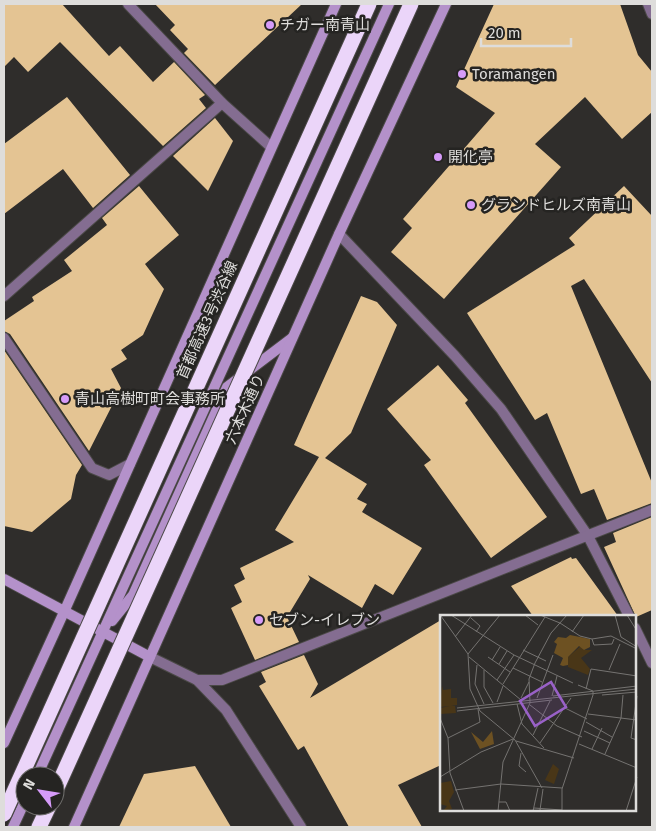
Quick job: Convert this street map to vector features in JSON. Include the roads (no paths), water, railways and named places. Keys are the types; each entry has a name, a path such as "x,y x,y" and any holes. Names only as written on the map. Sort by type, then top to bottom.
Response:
{"highway":[{"name":"首都高速3号渋谷線","path":"4,814 369,4"},
{"path":"65,770 411,4"}],"main road":[{"path":"4,743 336,4"},
{"path":"42,766 389,4"},
{"name":"六本木通り","path":"74,827 339,234 446,4"},
{"path":"103,632 133,595 227,387 293,337"},
{"path":"4,579 150,657"}],"street":[{"path":"128,4 222,102 271,148"},
{"path":"648,4 652,14"},
{"path":"4,296 222,102"},
{"path":"339,234 455,356 501,409 588,536 628,615"},
{"path":"4,338 92,468 109,475 130,464"},
{"path":"197,680 222,680 652,510"},
{"path":"636,630 652,663"},
{"path":"150,657 197,680 226,710 302,827"}],"place":[{"name":"チガー南青山","path":"270,25"},
{"name":"Toramangen","path":"462,74"},
{"name":"開化亭","path":"438,157"},
{"name":"グランドヒルズ南青山","path":"471,205"},
{"name":"青山高樹町町会事務所","path":"65,399"},
{"name":"セブン-イレブン","path":"259,620"}]}
